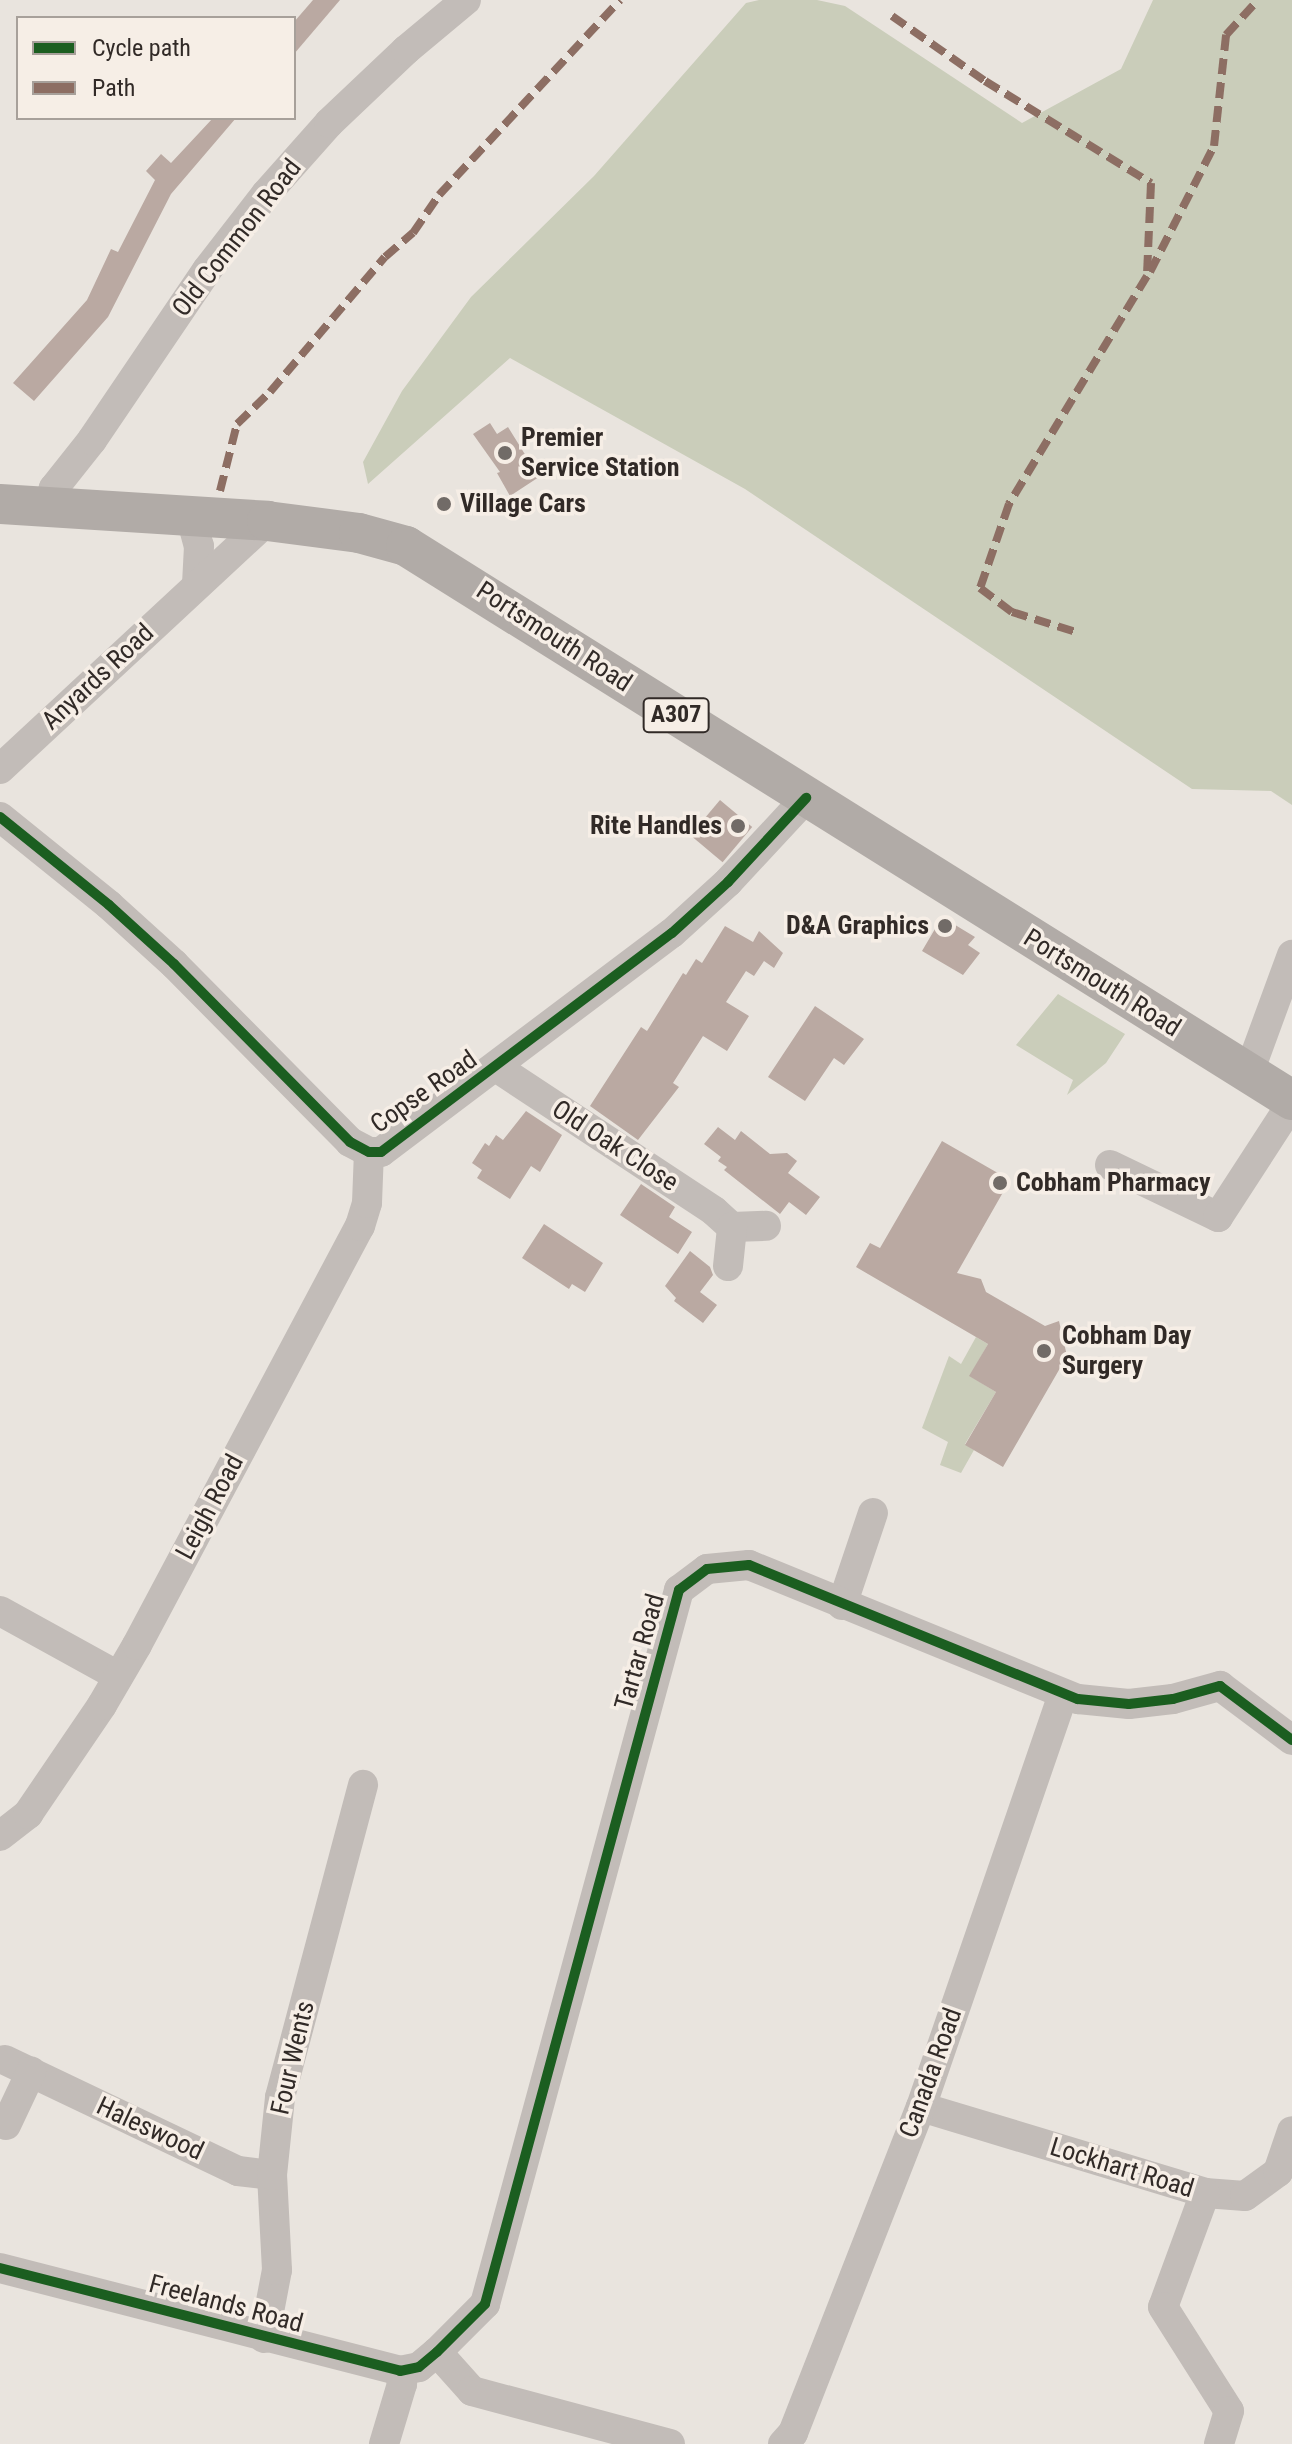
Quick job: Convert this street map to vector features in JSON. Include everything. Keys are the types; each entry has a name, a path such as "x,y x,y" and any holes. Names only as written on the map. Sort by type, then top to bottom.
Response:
{"main road":[{"name":"Portsmouth Road","path":"0,504 267,521 371,536 428,556 806,798 1292,1101"}],"street":[{"name":"Old Common Road","path":"47,508 54,488 92,440 207,270 266,194 329,123 466,0"},
{"path":"191,517 199,546 197,585"},
{"name":"Anyards Road","path":"0,769 267,521"},
{"name":"Copse Road","path":"0,817 109,905 174,964 350,1142 369,1152 390,1148 672,933 728,882 806,798"},
{"path":"1248,1075 1292,955"},
{"name":"Old Oak Close","path":"496,1067 714,1211 732,1227"},
{"path":"1110,1165 1218,1217 1292,1101"},
{"name":"Leigh Road","path":"0,1836 28,1814 118,1676 360,1226 367,1203 369,1152"},
{"path":"728,1266 732,1227 766,1226"},
{"path":"842,1605 873,1513"},
{"name":"Tartar Road","path":"437,2352 485,2304 679,1590 707,1569 749,1565 1063,1695 1129,1704 1173,1699 1220,1686 1292,1740"},
{"path":"0,1611 118,1676"},
{"name":"Canada Road","path":"783,2444 793,2433 921,2107 1063,1695"},
{"name":"Four Wents","path":"264,2338 277,2270 272,2175 280,2097 363,1785"},
{"name":"Haleswood","path":"6,2125 18,2066 238,2171 272,2175"},
{"name":"Lockhart Road","path":"921,2107 1205,2193 1245,2196 1278,2172 1292,2131"},
{"path":"1205,2193 1163,2307 1229,2411 1219,2444"},
{"name":"Freelands Road","path":"0,2268 400,2371"},
{"path":"384,2444 402,2384 400,2371 419,2367 437,2352 472,2391 670,2444"}],"green space":[{"path":"759,0 817,0 845,6 1022,123 1121,69 1153,0 1292,0 1292,805 1271,791 1192,789 745,489 510,358 368,484 363,462 402,391 471,297 594,176 746,3"},
{"path":"1058,994 1125,1034 1106,1063 1067,1095 1073,1080 1016,1045"},
{"path":"976,1337 988,1344 970,1376 996,1392 965,1444 974,1450 961,1473 940,1465 948,1442 922,1428 949,1356 961,1364"}],"building":[{"path":"313,0 340,0 296,52 296,20"},
{"path":"211,120 234,120 171,194 108,317 34,401 13,383 87,300 111,249 118,252 155,180 146,171 161,154 171,163"},
{"name":"Premier Service Station","path":"490,423 497,434 508,427 539,477 510,496 497,473 500,472 473,434"},
{"path":"720,800 752,827 723,862 690,835"},
{"path":"942,917 975,937 968,945 980,953 963,975 922,951"},
{"path":"725,926 753,942 759,931 783,953 774,968 764,961 754,976 746,971 726,1002 749,1016 727,1051 703,1036 673,1083 679,1087 638,1140 590,1106 641,1027 647,1031 683,973 686,975 696,959 702,963"},
{"path":"815,1006 864,1039 844,1065 834,1058 805,1101 768,1077"},
{"path":"526,1111 562,1135 540,1172 531,1166 510,1199 477,1178 482,1170 472,1163 485,1143 489,1146 496,1135 503,1140"},
{"path":"718,1127 735,1140 741,1131 770,1154 787,1153 797,1161 788,1173 820,1197 806,1215 789,1202 780,1214 724,1170 727,1167 718,1161 721,1157 704,1144"},
{"path":"942,1141 1010,1180 957,1273 981,1279 986,1292 1045,1326 1059,1321 1067,1356 1003,1467 965,1445 996,1392 969,1376 988,1344 856,1267 870,1243 880,1248"},
{"path":"641,1184 675,1207 669,1217 692,1232 678,1254 620,1215"},
{"path":"544,1224 603,1263 585,1292 572,1284 569,1289 522,1258"},
{"path":"690,1251 710,1267 713,1275 700,1292 717,1305 703,1323 674,1301 676,1298 665,1286"}],"marked path":[{"path":"220,491 237,424 270,392 385,257 413,233 439,195 620,0"},
{"path":"1150,272 1214,146 1226,35 1258,0"},
{"path":"892,16 985,81 1151,183 1147,276 1009,504 980,588 1012,612 1076,632"}],"cycle path":[{"path":"0,817 109,905 174,964 350,1142 369,1152 381,1152 672,933 728,882 806,798"},
{"path":"0,2268 400,2371 419,2367 437,2352 485,2304 679,1590 707,1569 749,1565 1078,1699 1129,1704 1173,1699 1220,1686 1292,1740"}],"place":[{"name":"Premier Service Station","path":"505,453"},
{"name":"Village Cars","path":"444,504"},
{"name":"Rite Handles","path":"738,826"},
{"name":"D&A Graphics","path":"945,926"},
{"name":"Cobham Pharmacy","path":"1000,1183"},
{"name":"Cobham Day Surgery","path":"1044,1351"}]}
